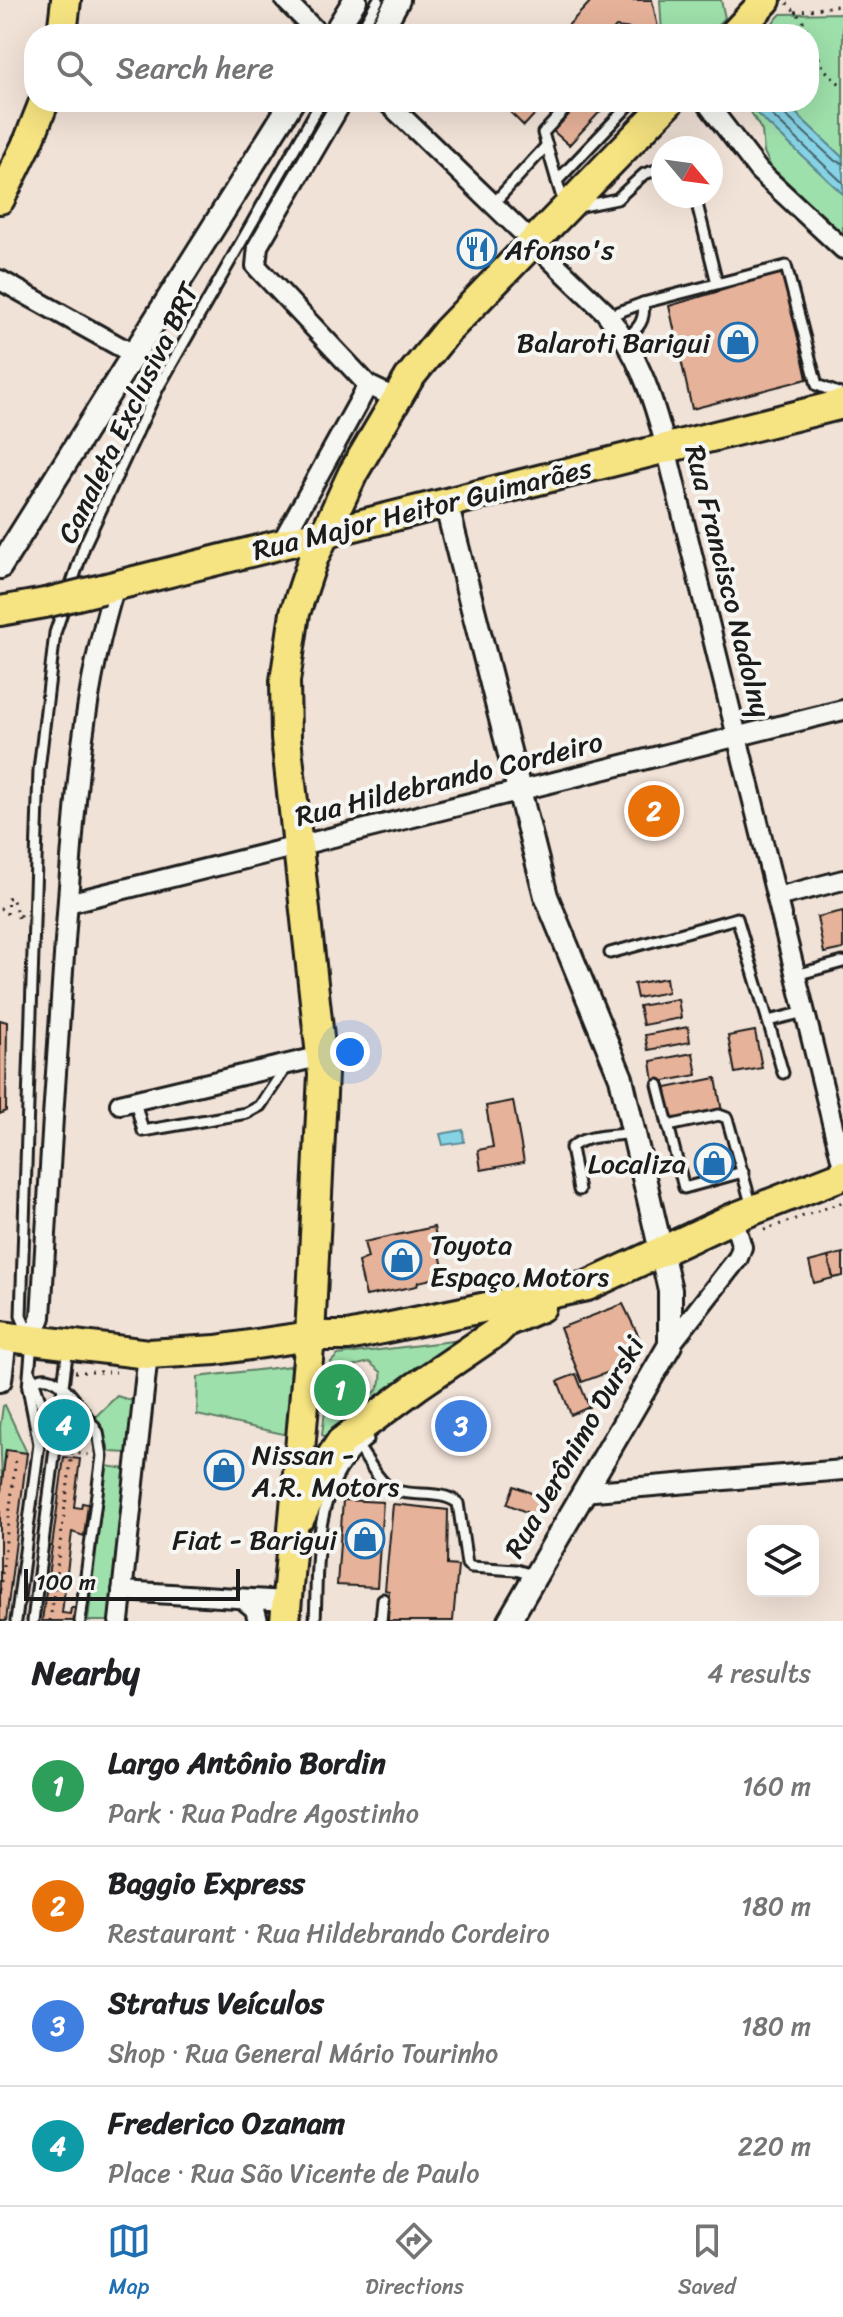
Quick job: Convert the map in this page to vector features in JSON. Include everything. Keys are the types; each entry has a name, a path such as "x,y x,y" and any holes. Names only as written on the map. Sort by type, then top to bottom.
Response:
{"main road":[{"path":"743,24 766,0"},
{"path":"63,24 64,1"},
{"path":"0,199 40,112"},
{"path":"286,1611 310,1336 323,1096 322,1056 286,738 285,681 295,613 324,534 353,473 395,398 447,331 659,112"},
{"name":"Rua Major Heitor Guimarães","path":"0,611 109,588 843,404"},
{"path":"292,1535 325,1466 341,1442 414,1394 506,1322 662,1251 742,1222 843,1175"},
{"path":"17,1345 68,1345 148,1354 205,1352 310,1336 348,1336 587,1286"},
{"path":"348,1336 358,1340 482,1319 506,1322"}],"street":[{"path":"285,0 309,24"},
{"path":"340,24 355,0"},
{"path":"385,24 398,0"},
{"path":"0,567 286,112"},
{"path":"336,112 258,246 256,266 368,385 395,398"},
{"name":"Rua Francisco Nadolny","path":"398,112 608,316 646,379 666,448 843,1167"},
{"path":"713,112 759,171 843,249"},
{"path":"0,280 133,354"},
{"path":"280,545 368,385"},
{"name":"Rua Jerônimo Durski","path":"446,503 546,896 617,1066 662,1251 672,1306 670,1345 509,1621"},
{"path":"0,1380 17,1345 41,1317 83,724 109,588"},
{"name":"Rua Hildebrando Cordeiro","path":"68,903 843,710"},
{"path":"777,897 843,880"},
{"path":"128,1102 322,1056"},
{"path":"670,1345 738,1258 742,1247 742,1222"},
{"path":"119,1621 148,1354"},
{"path":"582,1492 843,1470"},
{"path":"122,1591 244,1600 286,1611"},
{"path":"244,1600 255,1609 258,1621"}],"lane":[{"path":"365,24 378,0"},
{"name":"Canaleta Exclusiva BRT","path":"31,1384 17,1345 21,1316 39,770 55,633 67,590 123,458 158,388 315,112"},
{"path":"563,112 543,133 565,209 617,199 644,174 651,172"},
{"path":"557,181 623,112"},
{"path":"494,203 547,145"},
{"path":"698,208 717,283"},
{"path":"608,316 643,303 786,266 817,385 843,395"},
{"path":"625,340 639,327 645,314 643,303"},
{"path":"610,953 737,918 783,1073"},
{"path":"796,975 843,962"},
{"path":"768,1021 805,1012"},
{"path":"128,1102 143,1131 247,1113 260,1106 288,1064"},
{"path":"658,1085 684,1188 743,1172"},
{"path":"668,1126 719,1115 727,1118 743,1172 742,1222"},
{"path":"579,1190 571,1148 576,1142 634,1133"},
{"path":"33,1621 68,1345"},
{"path":"31,1384 40,1377 53,1377 98,1432 102,1451 80,1621"},
{"path":"31,1384 55,1445"},
{"path":"16,1621 39,1444 31,1384"},
{"path":"315,1621 319,1528 334,1479 358,1447 371,1437"},
{"path":"358,1447 385,1485 403,1491 444,1495 458,1503 467,1564 471,1567 516,1570 535,1576"},
{"path":"381,1621 383,1599"}],"path":[{"path":"784,0 804,24"},
{"path":"795,12 843,5"},
{"path":"819,57 824,69 843,87"},
{"path":"0,908 7,914 8,898 12,897 19,920 25,899 35,902"},
{"path":"742,1222 843,1202"},
{"path":"0,1590 16,1458"},
{"path":"50,1621 72,1458"}],"green space":[{"path":"660,0 721,0 725,18 719,24 661,24"},
{"path":"843,13 843,158 795,112 819,112 819,24 772,24 781,14"},
{"path":"751,112 755,112 843,194 843,234 771,167 764,152 762,131"},
{"path":"469,1339 330,1439 322,1435 331,1362 338,1355","holes":["369,1362 381,1372 379,1386 372,1394 361,1395 350,1387 348,1375 354,1366"]},
{"path":"291,1366 288,1435 197,1415 198,1377"},
{"path":"117,1396 136,1402 128,1453 110,1452 105,1437 93,1419"},
{"path":"5,1405 27,1453 6,1451 2,1484 0,1427"},
{"path":"106,1466 127,1469 109,1621 88,1621"}],"water":[{"path":"755,112 795,112 843,158 843,194"},
{"path":"463,1130 464,1142 443,1145 440,1134"}],"building":[{"path":"592,0 652,0 657,24 569,24"},
{"path":"510,112 537,112 524,126"},
{"path":"571,112 600,112 569,145 553,131"},
{"name":"Afonso's","path":"480,233 493,246 474,265 461,252"},
{"name":"Balaroti Barigui","path":"784,272 807,379 692,409 669,306"},
{"path":"658,790 666,828 650,832 641,794"},
{"path":"843,911 843,949 824,953 817,917"},
{"path":"666,978 668,992 637,998 634,984"},
{"path":"678,999 681,1018 643,1025 639,1006"},
{"path":"0,1020 7,1022 6,1111 0,1114"},
{"path":"688,1027 690,1042 648,1050 645,1035"},
{"path":"755,1031 762,1068 735,1073 728,1036"},
{"path":"693,1053 697,1075 654,1083 651,1061"},
{"path":"716,1078 722,1112 668,1122 661,1089"},
{"path":"513,1101 524,1162 481,1170 478,1150 493,1147 486,1106"},
{"name":"Toyota Espaço Motors","path":"434,1227 445,1276 418,1282 417,1286 366,1296 358,1262 368,1258 364,1242"},
{"path":"843,1253 843,1276 833,1278 828,1257"},
{"path":"828,1257 833,1278 814,1283 809,1262"},
{"path":"623,1304 640,1339 628,1365 582,1382 560,1328"},
{"path":"576,1374 589,1407 571,1415 558,1381"},
{"path":"473,1411 479,1435 449,1442 443,1418"},
{"path":"6,1450 27,1453 6,1621 0,1621 0,1500"},
{"path":"64,1457 80,1459 74,1507 81,1508 82,1503 88,1504 84,1536 72,1532 62,1613 70,1614 71,1608 75,1608 74,1621 42,1621"},
{"path":"514,1486 541,1497 533,1515 507,1504"},
{"path":"343,1500 383,1502 377,1587 337,1585"},
{"path":"393,1504 448,1510 447,1565 458,1566 453,1621 388,1621 389,1591 385,1590"}],"place":[{"name":"Afonso's","path":"477,249"},
{"name":"Balaroti Barigui","path":"738,342"},
{"name":"Baggio Express","path":"654,811"},
{"name":"Localiza","path":"714,1163"},
{"name":"Toyota Espaço Motors","path":"402,1260"},
{"name":"Largo Antônio Bordin","path":"340,1390"},
{"name":"Frederico Ozanam","path":"64,1425"},
{"name":"Stratus Veículos","path":"461,1426"},
{"name":"Nissan - A.R. Motors","path":"224,1470"},
{"name":"Fiat - Barigui","path":"365,1539"}]}
